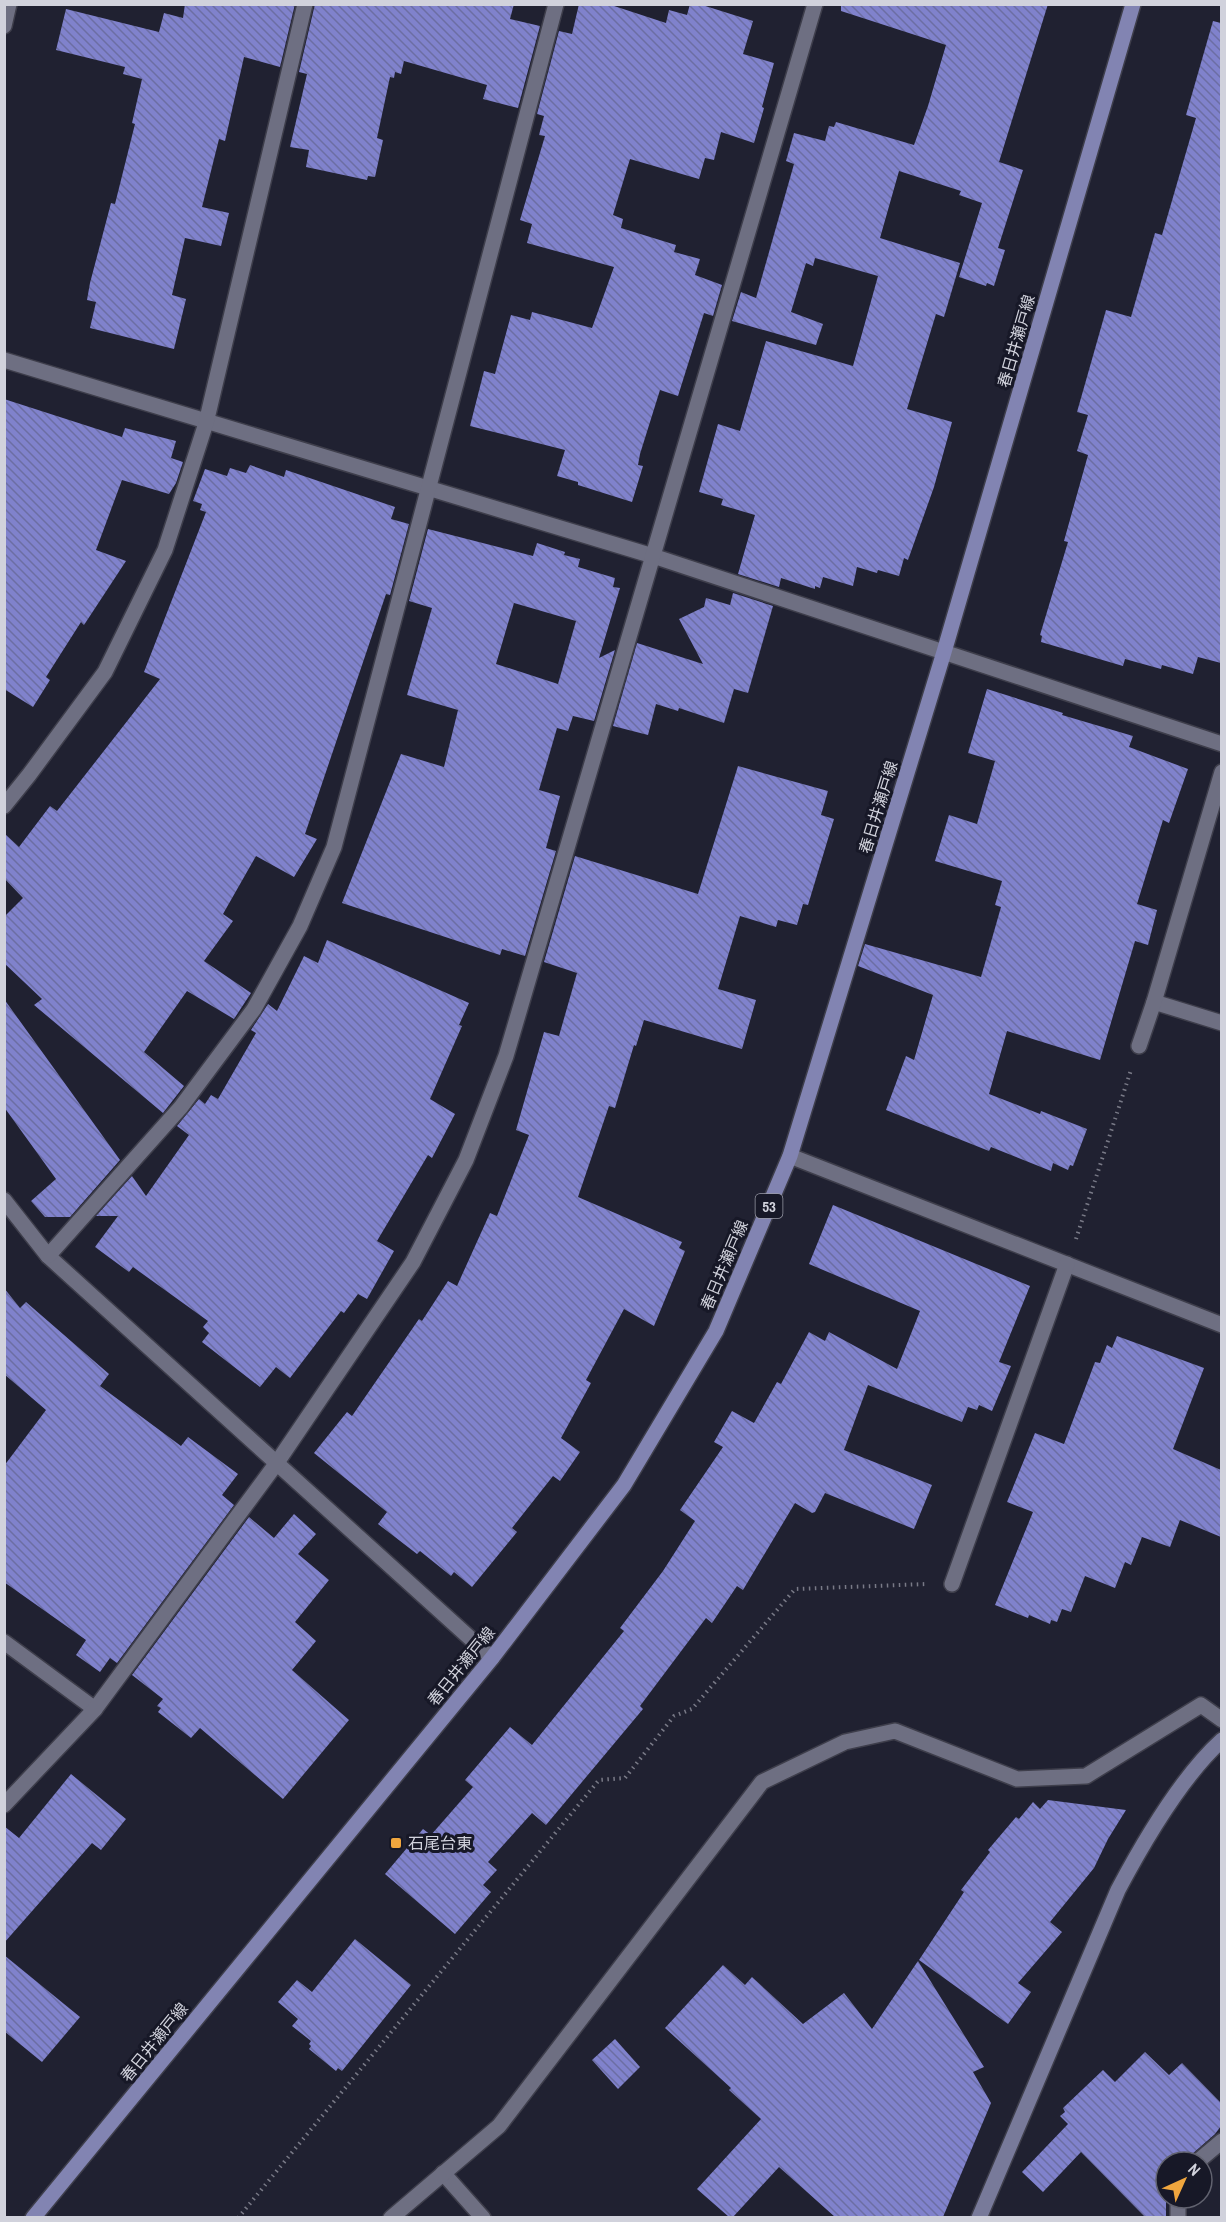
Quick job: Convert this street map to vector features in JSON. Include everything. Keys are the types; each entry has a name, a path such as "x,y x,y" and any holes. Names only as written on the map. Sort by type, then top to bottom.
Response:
{"main road":[{"name":"春日井瀬戸線","path":"33,2217 492,1658 624,1485 716,1331 790,1156 944,652 1133,4"}],"street":[{"path":"4,26 9,4"},
{"path":"4,806 30,776 105,672 165,550 206,423 305,4"},
{"path":"48,1256 181,1107 254,1010 300,926 334,847 556,4"},
{"path":"4,1805 95,1709 276,1464 413,1262 466,1160 506,1056 815,4"},
{"path":"4,360 206,423 653,556 1221,744"},
{"path":"1139,1046 1221,772"},
{"path":"1154,1002 1221,1023"},
{"path":"790,1156 1221,1325"},
{"path":"4,1200 48,1256 492,1658"},
{"path":"952,1584 1067,1264"},
{"path":"4,1642 95,1709"},
{"path":"391,2217 499,2126 762,1782 845,1742 895,1731 1017,1779 1086,1776 1201,1705 1221,1720"},
{"path":"979,2217 1118,1890 1139,1850 1166,1809 1207,1754 1221,1740"},
{"path":"443,2173 483,2217"}],"path":[{"path":"1067,1264 1139,1046"},
{"path":"238,2217 599,1780 625,1778 674,1716 692,1709 795,1589 952,1584"}],"building":[{"path":"185,4 295,4 280,67 244,57 225,141 219,139 202,207 229,213 221,246 185,238 172,295 186,299 174,349 90,328 96,302 87,300 90,283 111,203 115,204 135,124 132,123 142,79 123,74 125,67 56,50 66,9 159,32 164,13 183,18"},
{"path":"315,4 514,4 510,19 540,26 518,108 483,99 487,85 404,61 401,74 395,72 394,78 390,77 377,138 383,140 375,177 368,176 367,180 306,167 309,150 290,147 307,74 299,72"},
{"path":"579,4 608,4 666,23 669,10 687,15 690,4 699,4 753,21 743,54 774,63 754,143 721,132 714,160 705,158 699,179 630,159 613,215 623,219 621,228 676,245 674,252 700,259 695,275 722,285 713,316 704,313 678,396 660,390 640,454 638,465 643,466 632,502 557,476 565,450 470,426 484,371 495,374 511,315 530,320 532,312 592,328 614,267 527,243 532,224 520,220 545,136 539,135 544,116 537,114 559,31 572,34"},
{"path":"841,4 1048,4 999,162 1023,170 998,248 1005,250 994,286 987,283 986,286 959,277 982,203 959,195 961,191 899,171 880,238 960,263 944,317 936,314 907,409 952,422 934,487 908,560 904,558 899,576 857,567 853,586 823,577 820,588 815,586 815,589 781,578 779,587 738,574 755,515 721,505 723,499 699,492 718,424 740,431 766,341 853,366 878,276 815,258 813,266 806,263 791,312 823,324 816,345 732,321 741,292 756,298 794,164 786,161 794,133 825,141 829,126 834,127 836,122 914,145 946,45 841,11"},
{"path":"1213,21 1221,23 1221,663 1198,657 1193,674 1162,665 1161,669 1125,659 1123,666 1041,642 1042,636 1040,635 1068,542 1064,541 1088,455 1077,451 1088,415 1077,412 1106,310 1131,317 1155,233 1162,235 1196,118 1186,115"},
{"path":"4,399 122,437 125,428 176,441 171,458 183,462 176,483 169,494 122,480 96,550 126,561 84,625 81,622 46,677 50,680 33,707 4,689"},
{"path":"250,465 284,477 286,470 395,507 391,519 409,524 390,595 386,594 305,834 317,839 294,877 256,856 223,914 233,921 204,961 251,993 234,1019 187,991 144,1052 184,1086 163,1113 34,1005 42,999 4,963 4,917 23,898 4,878 4,833 19,847 50,806 57,811 160,679 144,672 206,512 200,510 202,504 193,501 205,469 227,476 230,468 246,473"},
{"path":"428,529 533,556 537,543 565,552 564,555 580,559 578,567 615,578 613,587 620,588 599,658 615,650 594,721 573,716 568,731 557,728 539,790 560,796 546,848 556,851 525,956 502,949 500,955 342,903 401,754 444,767 458,710 407,695 432,608 409,601","holes":["514,603 576,621 558,684 496,664"]},
{"path":"733,593 773,606 748,693 734,689 724,723 679,708 678,711 656,704 648,735 613,726 637,643 703,664 679,619 704,607 706,598 730,605"},
{"path":"987,689 1133,736 1129,747 1188,769 1169,823 1163,820 1137,904 1157,910 1148,945 1135,941 1100,1060 1007,1031 989,1094 1087,1129 1073,1166 1070,1165 1068,1170 1053,1163 1051,1171 991,1147 989,1151 886,1110 906,1056 914,1060 933,995 858,966 865,944 981,977 1001,907 995,905 1002,881 935,861 949,815 977,824 995,761 968,753"},
{"path":"738,766 828,791 821,815 834,819 808,905 803,904 797,925 778,920 776,927 740,916 718,989 756,1000 742,1049 644,1020 615,1108 609,1106 578,1197 682,1242 679,1248 685,1251 654,1326 624,1309 586,1380 591,1383 561,1438 580,1452 560,1481 553,1476 512,1528 517,1532 472,1587 454,1572 451,1576 420,1551 417,1554 378,1524 387,1512 314,1453 347,1412 352,1416 419,1319 422,1321 448,1281 457,1286 490,1213 497,1216 529,1135 516,1130 544,1032 559,1036 577,973 544,962 575,856 698,894"},
{"path":"327,940 469,1003 459,1025 462,1026 430,1099 455,1114 432,1158 428,1155 377,1241 394,1251 367,1299 358,1294 344,1313 341,1311 290,1378 276,1367 260,1387 202,1342 209,1333 203,1327 208,1321 133,1267 129,1272 95,1247 118,1216 96,1216 132,1176 146,1196 189,1135 177,1126 199,1099 205,1104 211,1095 218,1099 256,1033 251,1030 268,1004 277,1011 304,956 318,963"},
{"path":"4,999 120,1160 70,1217 45,1217 31,1201 56,1179 4,1107"},
{"path":"833,1205 1030,1286 999,1362 1011,1366 992,1411 979,1405 977,1410 968,1407 962,1422 868,1385 844,1450 932,1485 914,1529 825,1493 815,1512 812,1513 795,1503 743,1590 737,1586 712,1623 706,1618 640,1706 643,1709 546,1825 532,1813 488,1862 497,1870 483,1885 491,1892 455,1934 385,1874 423,1829 431,1835 473,1787 465,1780 510,1727 532,1745 624,1631 620,1628 663,1571 695,1521 680,1510 723,1447 714,1442 732,1411 754,1423 777,1382 781,1384 809,1332 825,1341 829,1332 897,1369 920,1311 809,1264"},
{"path":"4,1288 20,1308 26,1302 109,1374 100,1386 181,1446 188,1437 238,1474 222,1495 234,1505 117,1663 110,1658 100,1672 76,1655 86,1640 4,1582 4,1466 46,1410 4,1374"},
{"path":"1117,1336 1204,1368 1173,1449 1221,1470 1221,1537 1180,1520 1170,1547 1142,1537 1131,1565 1125,1562 1115,1588 1085,1576 1071,1612 1062,1609 1057,1622 1051,1620 1050,1624 1029,1615 1028,1618 995,1605 1033,1512 1007,1502 1035,1433 1064,1444 1095,1362 1100,1363 1107,1345 1112,1348"},
{"path":"294,1514 316,1534 298,1554 329,1580 295,1622 316,1641 292,1670 349,1720 283,1799 200,1728 191,1738 158,1712 161,1708 157,1706 163,1699 132,1675 249,1517 274,1538"},
{"path":"71,1774 126,1819 101,1850 92,1843 4,1943 4,1826 19,1838"},
{"path":"1048,1800 1126,1810 1094,1868 1050,1922 1062,1932 1018,1983 1031,1992 1008,2024 919,1960 964,1892 961,1890 990,1852 988,1850 1016,1817 1019,1819 1033,1802 1040,1809"},
{"path":"355,1939 411,1985 342,2071 338,2068 336,2071 309,2049 311,2041 292,2026 298,2019 278,2002 297,1980 312,1992"},
{"path":"4,1955 80,2017 42,2062 4,2031"},
{"path":"918,1961 984,2067 973,2072 991,2103 943,2217 835,2217 779,2167 733,2217 729,2217 697,2189 761,2119 729,2090 731,2088 665,2028 723,1965 745,1985 752,1977 803,2024 844,1993 872,2029"},
{"path":"615,2039 640,2067 618,2089 592,2060"},
{"path":"1145,2052 1169,2075 1182,2063 1221,2103 1221,2126 1197,2150 1154,2150 1154,2210 1166,2210 1166,2217 1145,2217 1081,2152 1043,2192 1022,2172 1068,2124 1060,2116 1065,2112 1063,2108 1103,2070 1115,2082"}],"place":[{"name":"石尾台東","path":"396,1843"}]}
